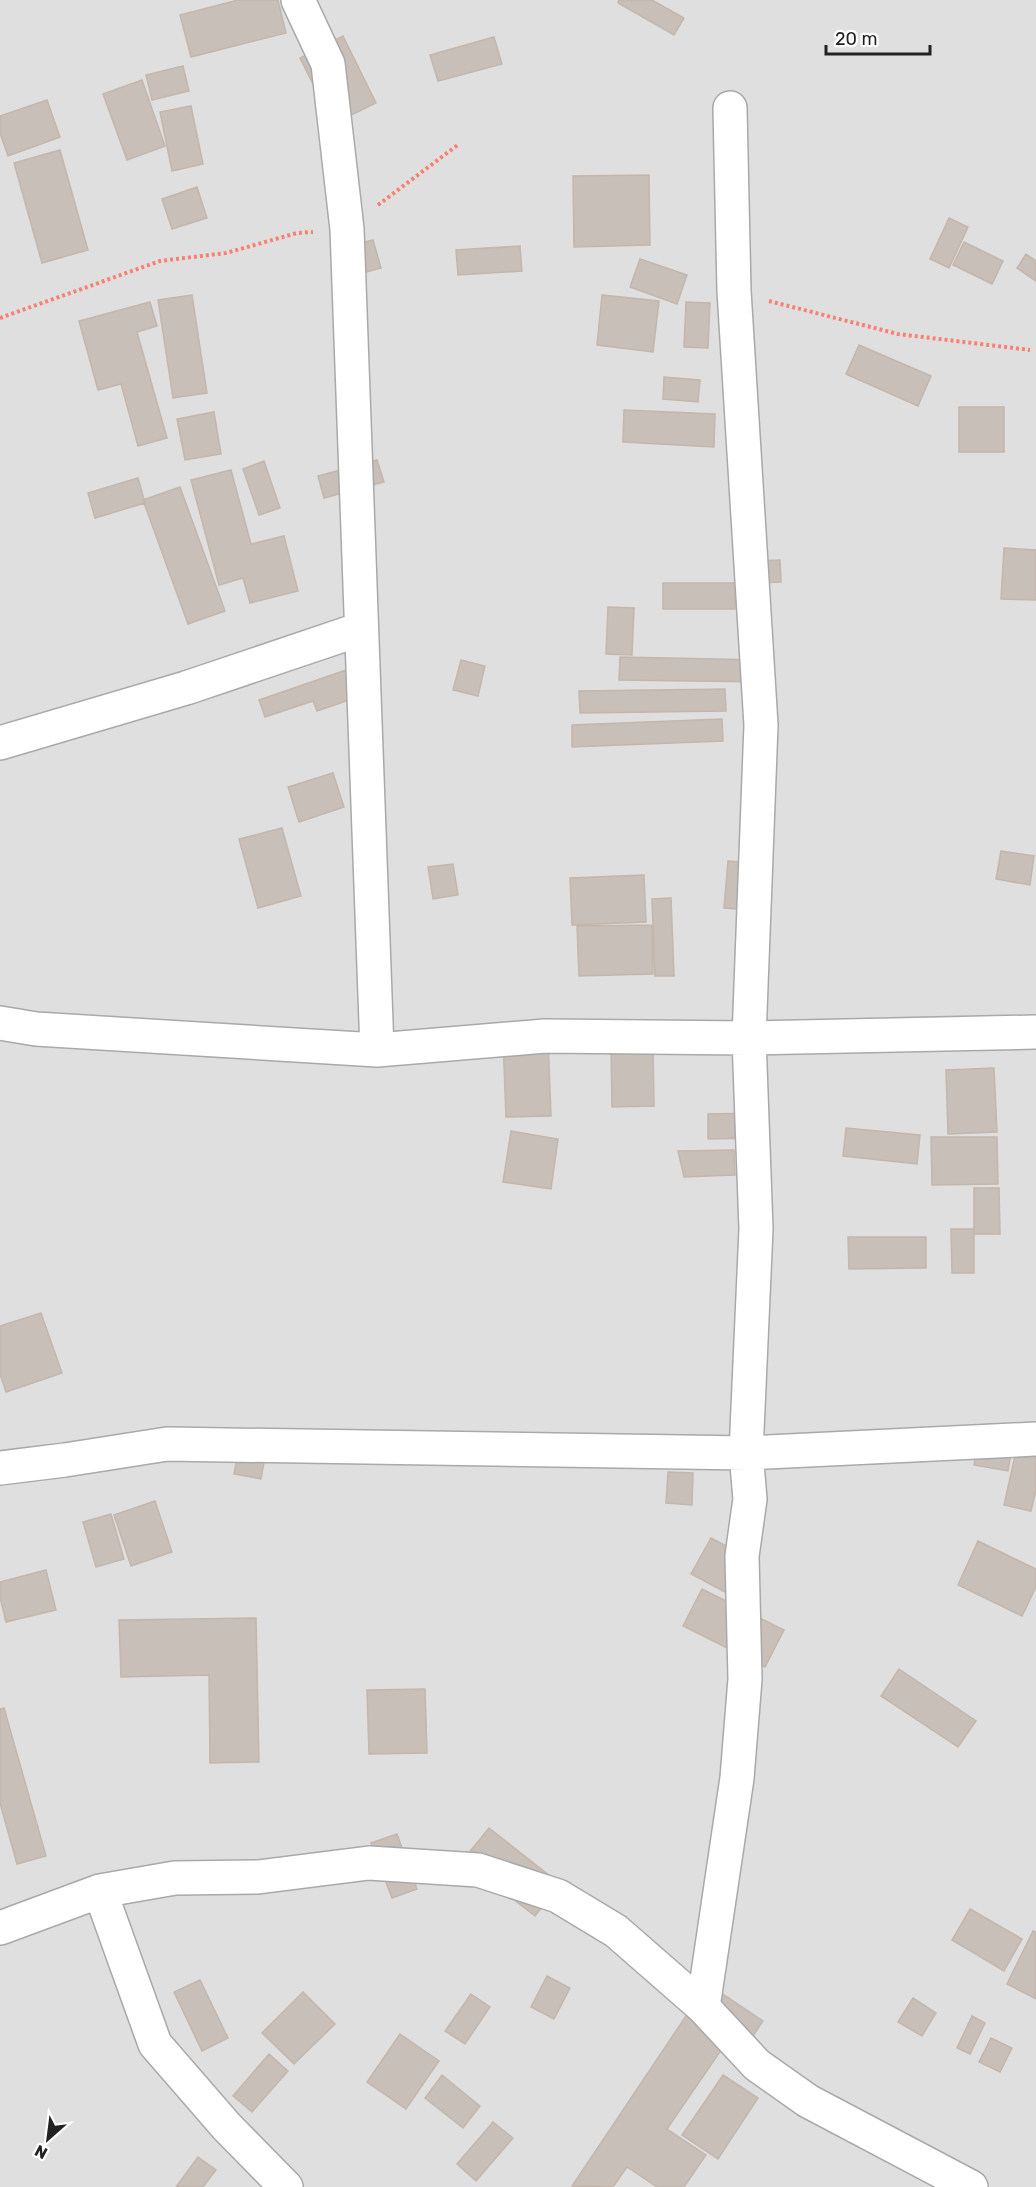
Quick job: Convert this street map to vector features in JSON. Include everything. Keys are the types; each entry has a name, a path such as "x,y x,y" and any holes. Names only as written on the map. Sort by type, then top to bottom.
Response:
{"street":[{"path":"298,0 328,64 347,229 377,1050"},
{"path":"703,2007 737,1778 745,1679 742,1556 750,1499 746,1454 756,1229 749,1038 761,725 734,291 730,108"},
{"path":"0,742 186,688 361,629"},
{"path":"0,1023 36,1029 377,1050 545,1036 749,1038 1036,1032"},
{"path":"0,1467 65,1460 167,1444 746,1454 1036,1439"},
{"path":"0,1928 100,1891 175,1878 258,1876 369,1863 478,1870 558,1896 616,1931 703,2007 757,2065 808,2101 971,2187"},
{"path":"100,1891 155,2044 228,2127 286,2187"}],"path":[{"path":"0,318 160,261"},
{"path":"734,291 898,334 1030,350"}],"shaded area":[{"path":"0,0 1036,0 1036,2187 0,2187"}],"building":[{"path":"238,0 278,0 286,33 191,57 180,15"},
{"path":"619,0 652,0 684,18 674,35 618,3"},
{"path":"343,36 376,103 333,124 300,58"},
{"path":"494,37 502,64 438,81 430,55"},
{"path":"183,66 189,91 152,100 146,75"},
{"path":"142,80 165,146 127,160 103,94"},
{"path":"47,100 60,137 8,156 0,133 0,116"},
{"path":"191,106 203,164 172,171 160,112"},
{"path":"60,150 88,250 42,263 14,163"},
{"path":"649,175 650,245 574,247 573,176"},
{"path":"197,187 207,218 172,229 162,199"},
{"path":"949,218 968,227 949,268 930,259"},
{"path":"373,240 381,268 348,277 341,248"},
{"path":"964,242 1003,261 992,284 953,265"},
{"path":"520,246 522,271 458,275 456,250"},
{"path":"1026,254 1036,261 1036,281 1017,268"},
{"path":"640,259 687,275 677,304 630,287"},
{"path":"192,295 207,393 173,398 158,300"},
{"path":"602,295 659,301 653,352 597,345"},
{"path":"150,302 157,326 137,332 167,438 138,446 121,384 98,390 79,321"},
{"path":"686,302 710,303 708,348 684,347"},
{"path":"859,345 931,376 918,406 846,374"},
{"path":"664,377 700,380 698,402 663,399"},
{"path":"959,407 1004,407 1004,452 959,452"},
{"path":"624,410 715,414 714,447 623,442"},
{"path":"214,412 221,454 185,460 177,419"},
{"path":"377,460 384,482 324,498 318,476"},
{"path":"264,461 280,508 259,515 243,469"},
{"path":"231,470 251,544 284,536 298,591 250,603 243,578 219,585 191,480"},
{"path":"138,478 145,503 95,518 88,493"},
{"path":"180,487 225,611 188,624 143,500"},
{"path":"1004,548 1036,550 1036,600 1001,599"},
{"path":"780,560 781,582 754,583 754,561"},
{"path":"663,583 735,583 735,609 663,609"},
{"path":"608,607 634,608 632,655 606,654"},
{"path":"620,657 765,660 765,682 619,680"},
{"path":"461,660 485,666 478,696 453,690"},
{"path":"346,670 355,698 317,711 313,701 265,717 259,700"},
{"path":"725,689 726,711 580,713 579,691"},
{"path":"722,719 723,741 572,747 572,725"},
{"path":"333,773 344,807 299,822 288,787"},
{"path":"282,828 301,896 258,908 239,839"},
{"path":"1001,851 1034,856 1030,885 996,879"},
{"path":"728,861 769,864 766,911 724,908"},
{"path":"453,864 458,895 433,899 428,867"},
{"path":"644,875 646,922 572,925 570,878"},
{"path":"671,898 674,976 655,976 652,899"},
{"path":"652,925 653,974 579,976 577,926"},
{"path":"548,1038 551,1116 506,1117 503,1039"},
{"path":"611,1045 653,1045 654,1106 612,1107"},
{"path":"994,1068 997,1132 948,1134 946,1070"},
{"path":"761,1113 761,1138 708,1139 708,1114"},
{"path":"846,1128 920,1135 917,1164 843,1156"},
{"path":"511,1131 558,1139 551,1189 503,1182"},
{"path":"931,1137 997,1137 998,1184 932,1185"},
{"path":"734,1150 735,1175 684,1177 678,1151"},
{"path":"974,1188 999,1188 1000,1234 974,1234"},
{"path":"951,1229 974,1229 974,1273 952,1273"},
{"path":"848,1237 926,1237 926,1268 849,1269"},
{"path":"41,1313 62,1373 6,1392 0,1374 0,1326"},
{"path":"1019,1438 1036,1442 1036,1490 1031,1511 1004,1505"},
{"path":"240,1442 267,1446 261,1479 234,1474"},
{"path":"978,1442 1012,1448 1008,1471 974,1465"},
{"path":"668,1472 693,1473 692,1505 666,1503"},
{"path":"155,1501 172,1552 131,1566 114,1515"},
{"path":"111,1514 124,1559 96,1567 83,1522"},
{"path":"711,1538 745,1556 725,1592 691,1574"},
{"path":"978,1541 1036,1569 1036,1587 1022,1616 958,1585"},
{"path":"46,1570 56,1610 6,1622 0,1597 0,1582"},
{"path":"702,1589 784,1630 765,1667 683,1626"},
{"path":"256,1618 259,1762 210,1763 209,1675 121,1677 119,1620"},
{"path":"899,1669 976,1721 958,1747 881,1696"},
{"path":"425,1689 427,1753 369,1754 367,1690"},
{"path":"4,1708 46,1856 17,1864 0,1803 0,1709"},
{"path":"489,1828 560,1884 535,1916 463,1860"},
{"path":"397,1834 417,1889 392,1898 371,1843"},
{"path":"970,1909 1022,1939 1004,1971 952,1940"},
{"path":"1033,1931 1036,1932 1036,1999 1007,1984"},
{"path":"547,1976 570,1988 554,2019 531,2007"},
{"path":"200,1980 228,2038 202,2051 174,1992"},
{"path":"708,1984 763,2021 743,2051"},
{"path":"303,1992 335,2024 294,2064 262,2033"},
{"path":"471,1994 490,2007 465,2044 445,2031"},
{"path":"913,1998 936,2013 922,2036 898,2022"},
{"path":"686,2016 726,2043 667,2129 706,2155 684,2187 657,2187 627,2167 613,2187 572,2186"},
{"path":"972,2016 985,2023 970,2054 957,2048"},
{"path":"400,2034 439,2061 406,2109 367,2082"},
{"path":"991,2038 1012,2048 1000,2072 979,2062"},
{"path":"269,2054 288,2071 252,2112 233,2096"},
{"path":"442,2075 480,2106 463,2128 425,2098"},
{"path":"723,2075 758,2098 718,2159 682,2135"},
{"path":"493,2122 513,2138 476,2181 457,2164"},
{"path":"198,2157 216,2170 203,2187 176,2187"}]}
